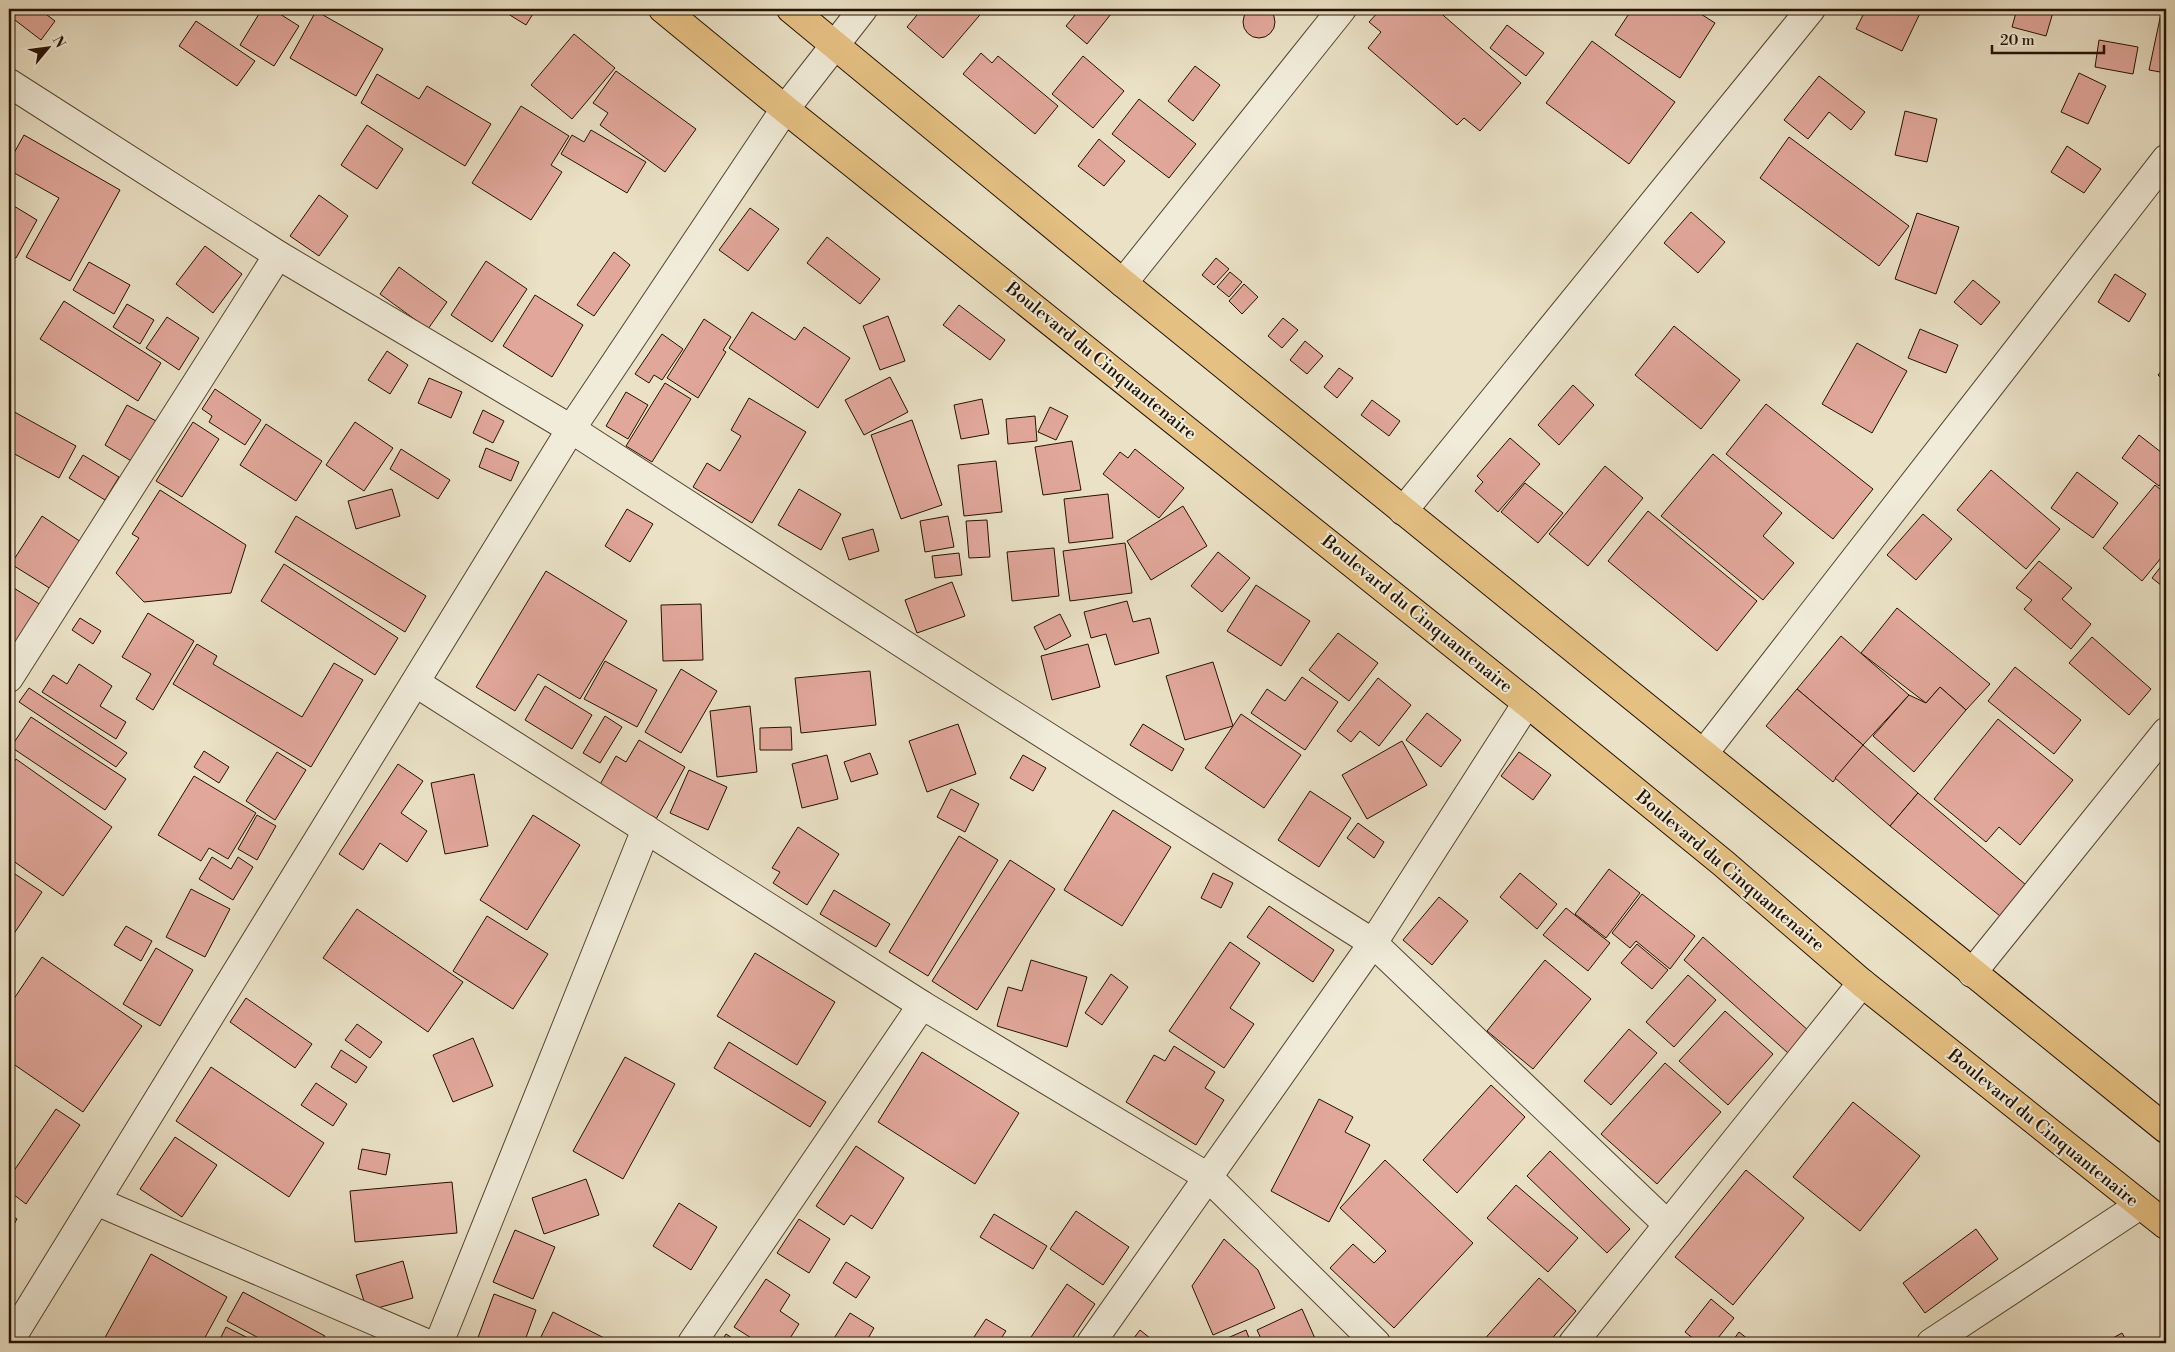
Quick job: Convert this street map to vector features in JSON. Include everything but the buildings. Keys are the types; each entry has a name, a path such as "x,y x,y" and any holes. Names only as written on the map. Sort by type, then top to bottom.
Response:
{"main road":[{"name":"Boulevard du Cinquantenaire","path":"663,9 785,109 1527,703 1723,863 1862,983 2166,1225"},
{"path":"791,9 1123,283 1704,753 1972,974 2166,1129"}],"street":[{"path":"9,1342 571,429 785,109 833,45 863,9"},
{"path":"1123,283 1342,9"},
{"path":"1403,511 1811,9"},
{"path":"10,85 278,254 571,429 996,704 1373,943 1668,1225"},
{"path":"1704,753 2166,159"},
{"path":"9,678 278,254"},
{"path":"416,683 922,1005 1208,1177 1376,1343"},
{"path":"1091,1343 1373,943 1527,703"},
{"path":"1972,974 2166,732"},
{"path":"438,1343 646,829"},
{"path":"1573,1343 1862,983"},
{"path":"692,1343 922,1005"},
{"path":"96,1201 426,1343"},
{"path":"1931,1343 2140,1205"}]}
